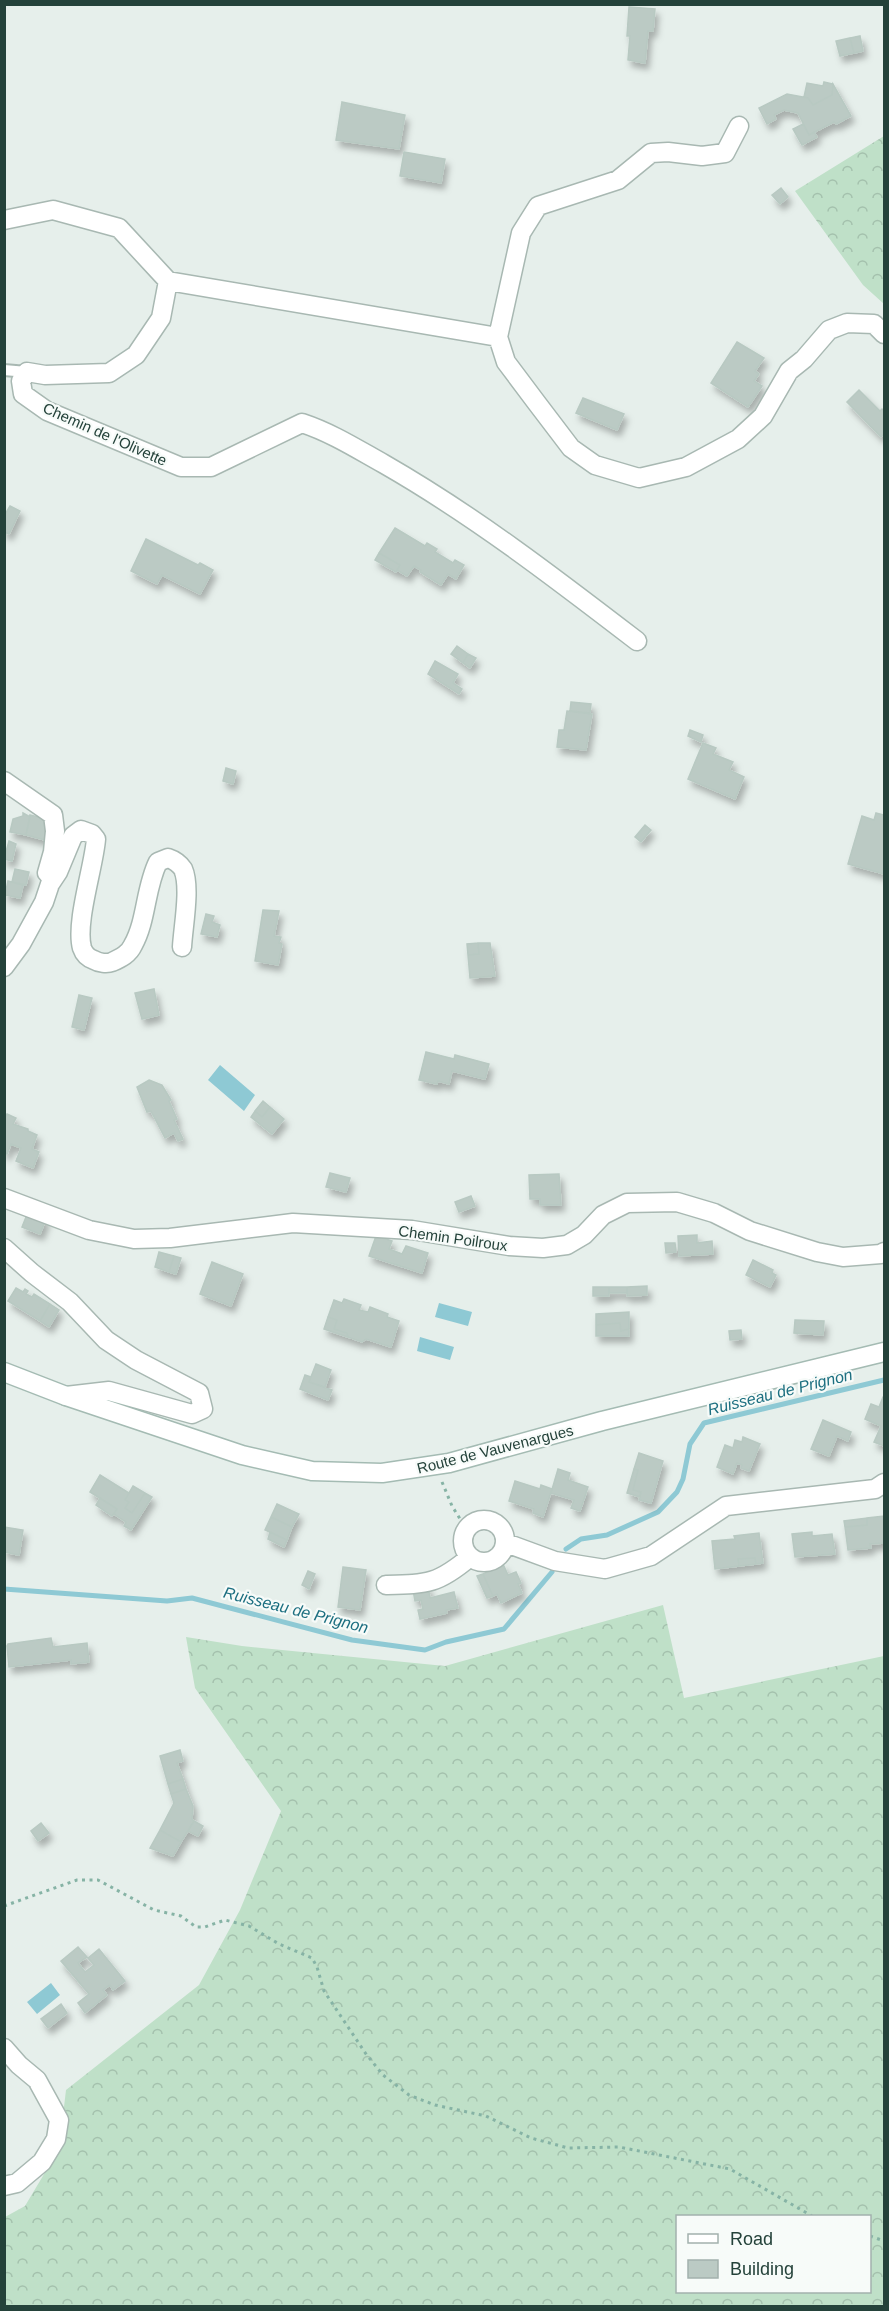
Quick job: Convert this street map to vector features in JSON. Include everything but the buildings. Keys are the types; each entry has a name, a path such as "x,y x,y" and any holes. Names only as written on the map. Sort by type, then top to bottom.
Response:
{"street":[{"path":"739,126 724,153 702,156 668,152 651,153 618,180 538,206 521,233 498,337 506,362 571,448 595,465 639,477 686,467 738,439 763,416 789,371 804,359 830,330 847,323 874,324 885,334"},
{"path":"4,220 53,210 119,228 168,280 498,337"},
{"path":"27,372 45,375 109,374 136,355 161,318 168,280"},
{"name":"Chemin de l'Olivette","path":"27,372 21,381 23,394 47,411 181,467 211,467 303,423 325,430 435,492 542,568 637,641"},
{"path":"4,781 53,815 55,831 53,852 47,871 50,884"},
{"path":"4,967 21,944 44,902 72,836 81,830 92,834 96,839 81,937 82,948 87,956 97,962 110,963 128,954 134,945 141,924 151,876 158,862 168,858 176,861 183,870 186,885 182,947"},
{"name":"Chemin Poilroux","path":"4,1198 89,1230 134,1239 170,1238 293,1222 412,1230 509,1246 543,1248 567,1245 584,1234 603,1215 627,1203 677,1202 714,1212 750,1231 817,1252 843,1257 885,1252"},
{"path":"4,1248 69,1302 106,1340 136,1360 199,1393 203,1409 192,1414 109,1391 66,1396"},
{"name":"Route de Vauvenargues","path":"4,1372 66,1396 242,1455 312,1471 382,1473 438,1465 602,1421 885,1352"},
{"path":"506,1544 555,1561 605,1569 651,1556 726,1506 875,1489 885,1484"},
{"path":"481,1520 490,1521 503,1530 506,1544 502,1552 489,1562 470,1557 463,1544 471,1524 481,1520"},
{"path":"386,1585 434,1582 470,1557"},
{"path":"4,2048 37,2080 58,2120 56,2139 42,2162 17,2183 4,2186"}],"lane":[{"path":"4,370 27,372"}],"path":[{"path":"438,1465 444,1488 467,1530"},
{"path":"4,1905 77,1880 99,1880 154,1910 181,1916 196,1927 205,1927 225,1920 249,1926 279,1944 312,1958 317,1966 324,1991 366,2054 383,2075 409,2095 435,2105 486,2116 531,2138 568,2148 619,2147 730,2169 809,2215"}],"green space":[{"path":"884,136 884,304 863,285 795,191"},
{"path":"663,1605 684,1698 884,1656 884,2306 5,2306 5,2217 25,2206 59,2149 66,2090 199,1985 240,1910 281,1811 195,1688 186,1637 242,1646 445,1666"}],"water":[{"path":"220,1065 255,1095 244,1111 208,1080"},
{"path":"439,1303 472,1312 468,1326 435,1317"},
{"path":"420,1337 454,1347 450,1360 417,1351"},
{"path":"51,1983 60,1995 37,2014 27,2002"}],"waterway":[{"name":"Ruisseau de Prignon","path":"566,1549 581,1539 607,1535 658,1512 677,1492 683,1479 690,1444 704,1423 884,1380"},
{"name":"Ruisseau de Prignon","path":"4,1589 167,1601 192,1598 352,1640 425,1650 446,1642 504,1629 552,1572"}]}
